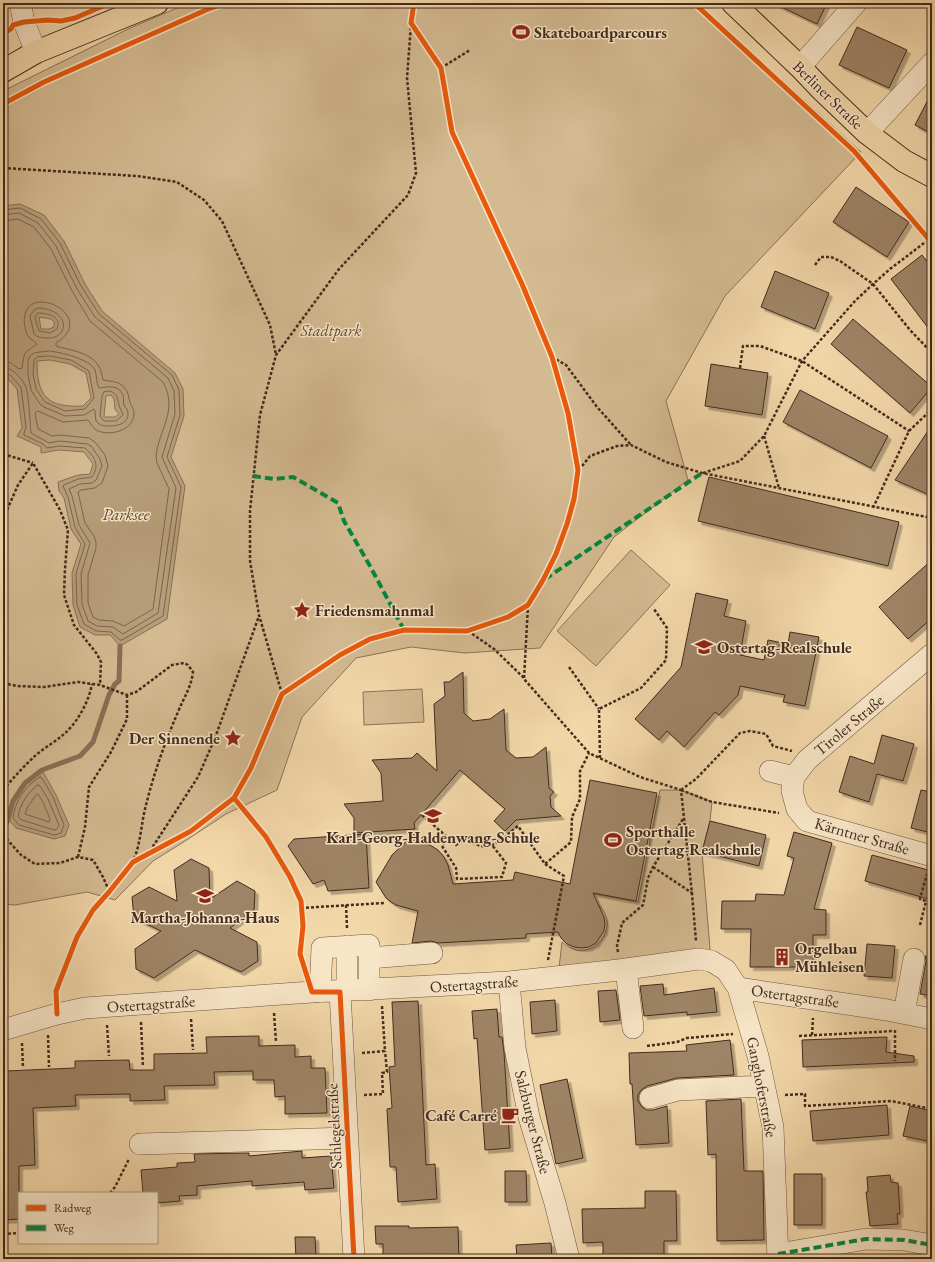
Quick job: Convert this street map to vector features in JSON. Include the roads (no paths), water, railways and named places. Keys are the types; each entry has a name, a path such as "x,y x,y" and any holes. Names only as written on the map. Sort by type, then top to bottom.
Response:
{"main road":[{"path":"3,71 36,52 157,3"},
{"name":"Berliner Straße","path":"733,3 867,133 904,161 932,176"}],"street":[{"path":"20,3 24,22 36,52"},
{"path":"800,67 856,3"},
{"path":"867,133 932,63"},
{"name":"Tiroler Straße","path":"794,777 808,760 932,654"},
{"path":"770,771 794,777"},
{"name":"Kärntner Straße","path":"794,777 792,791 797,809 807,821 932,856"},
{"path":"316,992 322,948 370,945 369,958 375,990"},
{"name":"Schlegelstraße","path":"347,946 343,991 343,1055 354,1259"},
{"path":"369,958 432,953"},
{"name":"Ostertagstraße","path":"12,1027 52,1015 85,1008 316,992 509,982 623,970 698,959 711,961 726,970 738,988 899,1019 932,1019"},
{"path":"899,1019 914,959"},
{"path":"623,970 633,1028"},
{"name":"Salzburger Straße","path":"509,982 515,1048 529,1118 555,1203 569,1259"},
{"name":"Ganghoferstraße","path":"738,988 758,1056 773,1127 778,1256"},
{"path":"650,1098 678,1090 766,1091"},
{"path":"140,1144 348,1138"},
{"path":"778,1256 866,1239 904,1240 932,1245"}],"water":[{"name":"Parksee","path":"20,204 44,215 64,241 85,284 102,311 175,373 183,389 184,416 171,457 185,486 167,619 120,646 110,635 95,635 80,627 73,605 72,573 81,544 71,529 64,498 59,491 58,482 78,475 90,474 93,464 84,452 59,450 41,453 41,447 17,436 22,428 17,389 3,375 3,206","holes":["39,317 51,319 54,322 54,327 49,329 41,329","50,360 70,364 86,373 91,398 83,406 61,405 53,402 46,397 42,391 39,383 37,361","111,395 114,399 115,409 119,414 115,417 104,417 106,396"]},
{"path":"42,770 56,795 69,825 65,836 54,839 16,828 8,819 16,796 29,781"}],"waterway":[{"path":"3,831 13,801 25,783 42,770 80,756 93,742 109,695 115,684 119,681 120,646"}],"place":[{"name":"Skateboardparcours","path":"521,32"},
{"name":"Friedensmahnmal","path":"302,610"},
{"name":"Ostertag-Realschule","path":"704,647"},
{"name":"Der Sinnende","path":"233,738"},
{"name":"Karl-Georg-Haldenwang-Schule","path":"433,816"},
{"name":"Sporthalle Ostertag-Realschule","path":"613,840"},
{"name":"Martha-Johanna-Haus","path":"205,896"},
{"name":"Orgelbau Mühleisen","path":"782,957"},
{"name":"Café Carré","path":"510,1115"}],"park label":[{"name":"Stadtpark","path":"331,330"}]}
